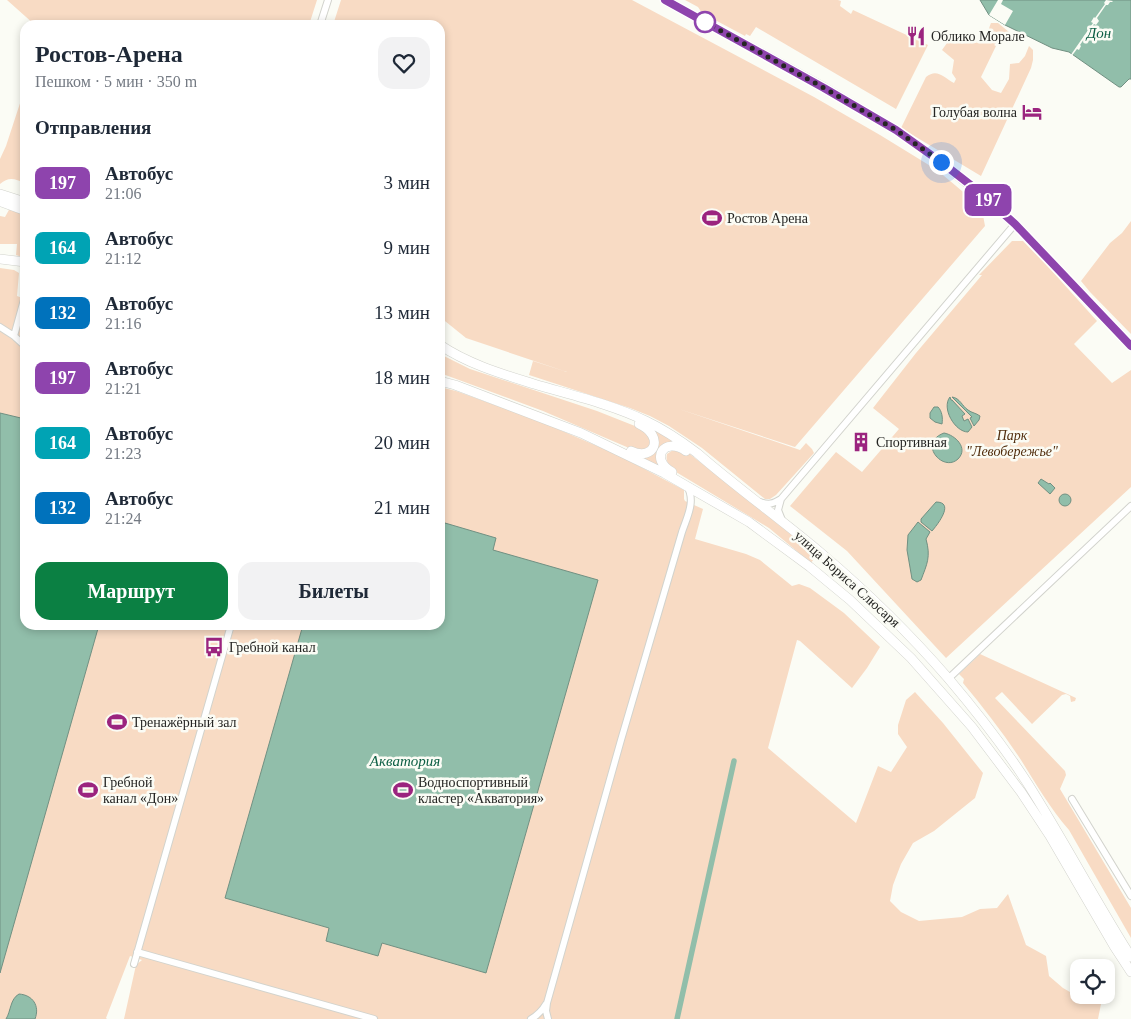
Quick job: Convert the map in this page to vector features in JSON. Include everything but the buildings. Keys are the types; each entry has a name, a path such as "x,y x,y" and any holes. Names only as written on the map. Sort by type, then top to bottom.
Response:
{"main road":[{"path":"665,0 816,83 896,130 960,176 1015,224 1131,346"},
{"path":"0,194 6,201 20,208"},
{"path":"6,201 20,202"},
{"path":"0,258 20,263"},
{"name":"улица Бориса Слюсаря","path":"445,348 468,362 606,406 660,428 684,443 782,521 863,590 920,648 982,720 1027,783 1131,957"},
{"path":"445,353 468,362"},
{"path":"445,380 455,385"},
{"name":"улица Бориса Слюсаря","path":"445,382 582,433 689,486 749,522 810,567 850,600 911,658 972,727 1021,792 1050,836 1131,972"},
{"path":"603,442 609,441 634,453 644,454 649,452 655,440 652,432 648,429 610,412 606,406"},
{"path":"689,486 689,482 664,467 660,459 663,450 670,446 679,447 705,465 711,466"}],"street":[{"path":"322,20 328,0"},
{"path":"752,498 766,504 772,504 781,499 1015,224"},
{"path":"14,336 20,314"},
{"path":"0,327 20,341"},
{"path":"548,1019 547,1003 621,740 691,502 689,486"},
{"path":"691,502 709,498"},
{"path":"781,499 778,510 782,521"},
{"path":"948,679 1131,506"},
{"path":"134,964 230,630"},
{"path":"1072,799 1131,896"},
{"path":"138,952 374,1019"},
{"path":"531,1019 543,1010 547,1003"}],"green space":[{"path":"7,0 317,0 311,20 29,20"},
{"name":"Ростов Арена","path":"341,0 632,0 814,97 937,170 982,210 985,226 795,447 679,409 800,450 806,443 812,449 814,453 776,495 770,499 765,499 702,448 669,426 630,408 529,375 533,361 567,372 466,338 445,321 445,20 335,20"},
{"path":"685,0 838,0 841,1 840,6 851,14 853,10 928,45 896,109 756,27 750,36 746,34 745,36 702,13 698,7"},
{"path":"991,23 998,23 1009,32 994,45 996,46 981,77 992,90 1001,93 1009,79 1010,64 1019,63 1025,56 1029,46 1033,50 1033,60 981,176 901,128 926,77 937,73 954,83 956,79 952,73 954,60 942,50 947,43 954,38 970,43 981,41 986,37"},
{"path":"20,103 20,181 9,179 0,184 0,159"},
{"path":"10,208 20,212 20,256 16,255 17,244 0,244 0,216 5,217"},
{"path":"1131,221 1131,334 1081,281 1110,243 1122,233"},
{"name":"Парк \"Левобережье\"","path":"1012,241 1023,241 1097,321 1074,344 1112,383 1131,370 1131,487 946,658 847,551 790,506 836,452 862,472 899,429 873,408 916,353 982,275 979,275"},
{"path":"0,268 14,270 19,273 17,296 20,297 20,630 445,630 445,388 456,391 539,421 618,455 684,490 685,501 703,509 695,539 746,554 760,560 792,586 799,584 810,588 844,613 880,647 852,688 797,640 768,748 856,823 878,766 891,772 907,747 898,734 898,725 906,700 915,692 943,723 983,773 975,798 934,831 913,843 901,864 893,885 890,901 901,912 919,921 962,917 980,909 997,908 1008,894 1026,945 1046,956 1049,976 1070,992 1070,1004 1101,1004 1098,1019 124,1019 136,965 142,960 130,956 107,1019 0,1019"},
{"path":"445,356 470,369 597,411 645,430 650,434 650,448 636,451 543,411 445,375"},
{"path":"656,430 673,440 657,460 659,466 643,459"},
{"path":"673,450 686,451 817,554 811,563 769,528 676,472 667,460 667,454"},
{"path":"980,654 1076,698 1075,701 1071,702 1070,696 1062,695 1032,724 1002,692 995,698 1065,771 1066,775 1060,789 1131,908 1131,938 1069,830 1049,805 1007,740 963,683 964,679 959,674"}],"water":[{"name":"Дон","path":"980,0 1131,0 1131,79 1119,87 1069,52 1052,48 989,15"},
{"path":"950,397 965,414 962,416 964,421 968,419 972,427 968,432 958,428 951,419 947,407"},
{"path":"952,397 957,399 968,410 980,416 974,426 970,418 972,417"},
{"path":"934,407 938,407 940,411 942,424 930,418 930,413"},
{"path":"0,413 20,418 20,630 98,630 0,973"},
{"path":"944,433 956,439 961,446 961,455 952,462 940,460 935,455 933,449 933,443 936,438"},
{"path":"1041,479 1050,483 1055,488 1050,494 1038,483"},
{"path":"1067,494 1070,495 1070,505 1063,506 1060,505 1059,498 1060,495"},
{"path":"936,502 942,503 945,509 941,519 932,531 921,522 921,519"},
{"path":"918,522 930,532 926,539 928,551 927,565 921,580 917,582 912,579 907,550 908,535"},
{"name":"Акватория","path":"445,523 496,538 493,550 598,580 486,973 382,943 378,956 326,941 329,928 225,898 302,630 445,630"},
{"path":"19,994 28,996 34,1002 37,1010 35,1019 6,1019 12,1002"}],"pier":[{"path":"998,0 1003,0 1001,4 1013,11 1005,25 989,15"},
{"path":"1106,0 1113,1 1106,5 1097,18 1099,21 1096,25 1094,24 1080,45 1079,50 1077,49 1071,57 1070,56 1093,23 1091,22"}],"waterway":[{"path":"677,1019 734,761"}],"bus line":[{"name":"197","path":"665,0 896,130 960,176 1015,224 1131,346"}],"place":[{"name":"Облико Морале","path":"916,36"},
{"name":"Голубая волна","path":"1032,112"},
{"name":"Ростов Арена","path":"712,218"},
{"name":"Спортивная","path":"861,442"},
{"name":"Гребной канал","path":"214,647"},
{"name":"Тренажёрный зал","path":"117,722"},
{"name":"Гребной канал «Дон»","path":"88,790"},
{"name":"Водноспортивный кластер «Акватория»","path":"403,790"}],"route":[{"path":"705,22 896,130 941,162"}]}
